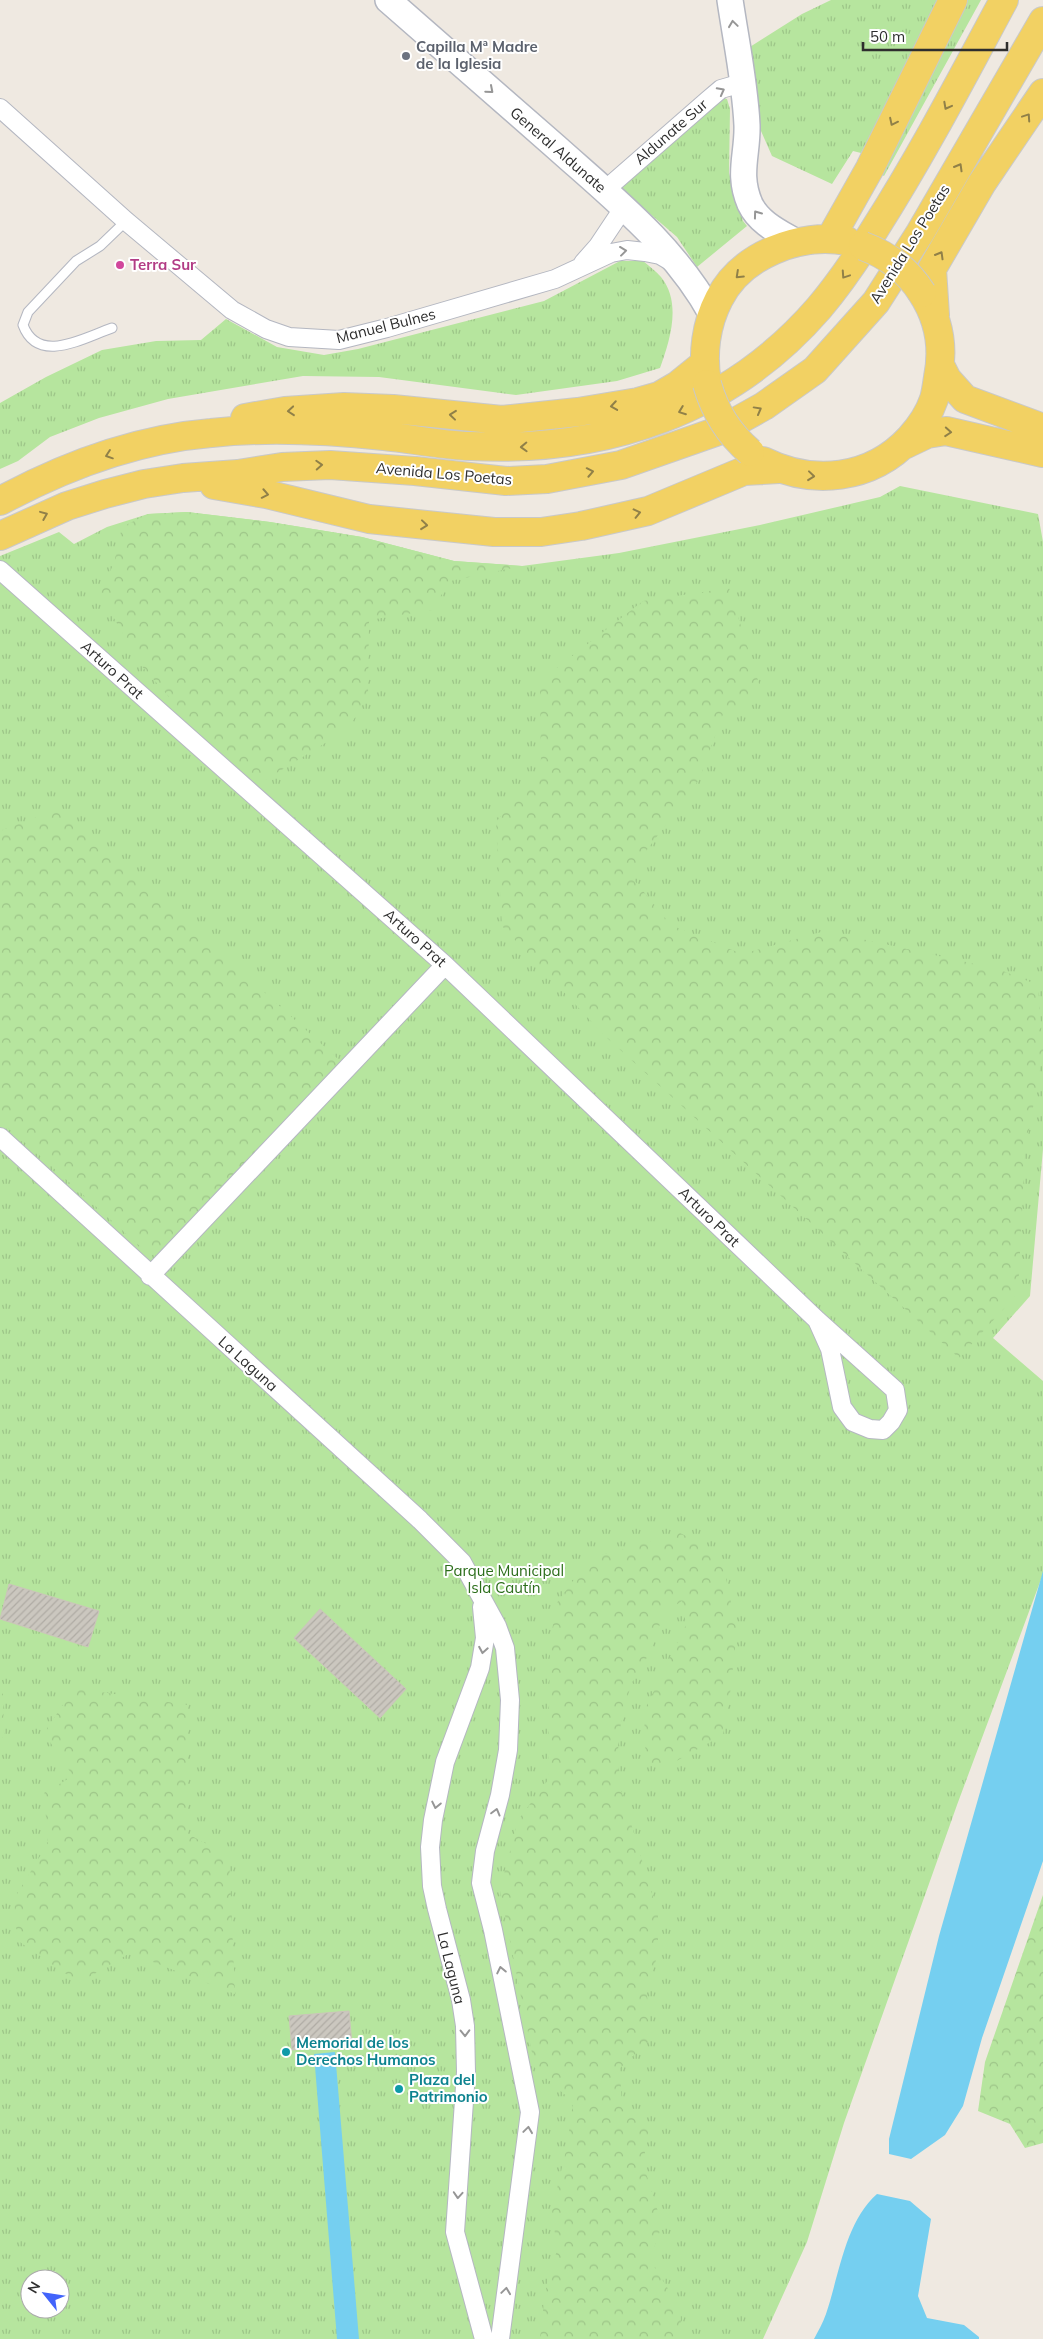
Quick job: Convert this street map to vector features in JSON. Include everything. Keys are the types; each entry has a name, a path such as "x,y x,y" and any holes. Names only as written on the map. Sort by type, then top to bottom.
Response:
{"main road":[{"name":"General Aldunate","path":"388,0 624,207 681,268 699,291 712,315"},
{"path":"730,0 747,126 742,171 750,204 764,223 796,242"},
{"path":"830,239 870,168 953,0"},
{"name":"Avenida Los Poetas","path":"0,501 82,464 156,440 212,432 308,430 346,432 468,446 537,446 569,443 632,430 695,406 746,375 769,356 818,309 843,280 895,198 937,125 1004,0"},
{"name":"Avenida Los Poetas","path":"0,536 45,515 105,494 144,484 183,478 238,474 282,467 330,465 415,471 506,482 547,478 622,465 721,430 764,406 815,370 876,302 920,233 1043,20"},
{"path":"935,319 932,269 982,183 1043,94"},
{"path":"830,239 863,246 889,258 904,270 922,293 935,319 941,341 940,365 934,400 920,426 902,446 882,461 863,470 821,477 800,475 779,468 750,452 726,427 718,413 706,374 707,332 720,297 734,279 755,260 780,247 796,242 830,239"},
{"path":"940,365 947,378 965,399 1043,428"},
{"path":"156,440 215,423 285,411 344,406 502,420 578,412 638,402 659,396 678,384 706,374"},
{"path":"902,446 927,434 946,431 1043,453"},
{"path":"183,478 266,494 370,519 494,532 541,532 581,526 648,511 744,471 779,468"}],"street":[{"name":"Aldunate Sur","path":"605,190 702,104 722,89 742,83"},
{"name":"Manuel Bulnes","path":"0,108 126,221 232,310 266,329 289,337 311,340 339,340 387,328 555,279 611,252 627,250 660,255 681,268"},
{"name":"Manuel Bulnes","path":"578,269 598,246 624,207"},
{"name":"Arturo Prat","path":"0,570 445,965 817,1320 895,1390 898,1410 891,1422 883,1430 870,1429 853,1422 842,1407 830,1349 817,1320"},
{"path":"150,1276 445,965"},
{"name":"La Laguna","path":"0,1137 150,1276 420,1520 462,1562 482,1602 497,1626 505,1648 510,1700 508,1750 500,1795 485,1851 481,1883 493,1930 530,2112 500,2339"},
{"name":"La Laguna","path":"482,1602 485,1638 480,1668 445,1762 433,1820 430,1847 432,1886 461,2000 465,2026 466,2072 455,2232 484,2339"}],"lane":[{"path":"112,328 56,348 43,346 33,341 23,325 28,312 76,261 100,246 126,221"}],"green space":[{"path":"831,0 943,0 903,71 861,153 853,151 832,184 772,156 761,131 751,118 734,57 802,14"},
{"path":"961,0 981,0 884,176 877,172"},
{"path":"720,97 727,99 730,109 729,173 743,221 747,226 697,267 677,237 619,187"},
{"path":"620,261 643,261 661,277 667,287 673,310 672,322 660,368 617,381 516,395 379,377 303,376 168,399 99,418 50,437 18,461 0,469 0,403 46,377 102,350 156,341 201,340 226,319 277,347 324,355 358,349 544,301"},
{"name":"Parque Municipal Isla Cautín","path":"900,486 1038,514 1043,542 1043,1149 1030,1296 993,1338 1043,1381 1043,1574 957,1805 844,2123 807,2242 763,2339 0,2339 0,556 59,532 74,544 107,527 148,514 187,512 270,522 362,537 454,561 522,566 619,553 760,525 880,497"},
{"path":"187,512 270,522 362,537 454,561 522,566 450,581 432,610 369,620 368,696 348,729 262,782 187,717 139,663 100,593 114,563 122,527 148,514"},
{"path":"729,588 761,690 723,714 699,780 629,874 671,925 742,954 825,931 998,969 1038,985 1043,1052 1025,1152 1018,1293 959,1358 605,1036 502,926 496,822 541,768 540,681 643,601"},
{"path":"61,808 349,1069 163,1258 144,1250 17,1135 0,1122 0,831"},
{"path":"680,1533 721,1554 737,1631 723,1735 671,1764 646,1766 644,1711 686,1625 682,1601 664,1613 649,1654 631,1684 618,1736 619,1783 658,1914 658,1955 646,1987 652,2038 620,2068 622,2108 649,2130 643,2163 662,2225 650,2260 680,2308 682,2339 540,2339 545,2292 557,2250 552,2210 567,2146 573,2102 535,2068 500,1890 518,1820 548,1780 550,1645 556,1604 590,1558"},
{"path":"74,1688 188,1705 188,1834 229,1856 235,1994 130,1953 79,1983 17,1940 14,1899 48,1843 44,1793 73,1776 44,1733"},
{"path":"0,1692 3,1694 4,1734 0,1742"},
{"path":"1043,1895 1043,2143 1025,2148 1010,2124 978,2111 985,2062"}],"water":[{"path":"1043,1571 1043,1861 982,2038 963,2106 945,2135 911,2159 889,2154 889,2139 939,1936"},
{"path":"335,2052 359,2339 337,2339 314,2054"},
{"path":"877,2194 910,2201 931,2219 918,2296 927,2318 964,2325 979,2339 814,2339 826,2314 850,2234 857,2219"}],"building":[{"path":"9,1584 99,1611 88,1647 0,1619"},
{"path":"320,1609 406,1689 380,1718 294,1638"},
{"path":"349,2011 352,2044 292,2050 289,2016"}],"place":[{"name":"Capilla Mª Madre de la Iglesia","path":"406,56"},
{"name":"Terra Sur","path":"120,265"},
{"name":"Memorial de los Derechos Humanos","path":"286,2052"},
{"name":"Plaza del Patrimonio","path":"399,2089"}]}
